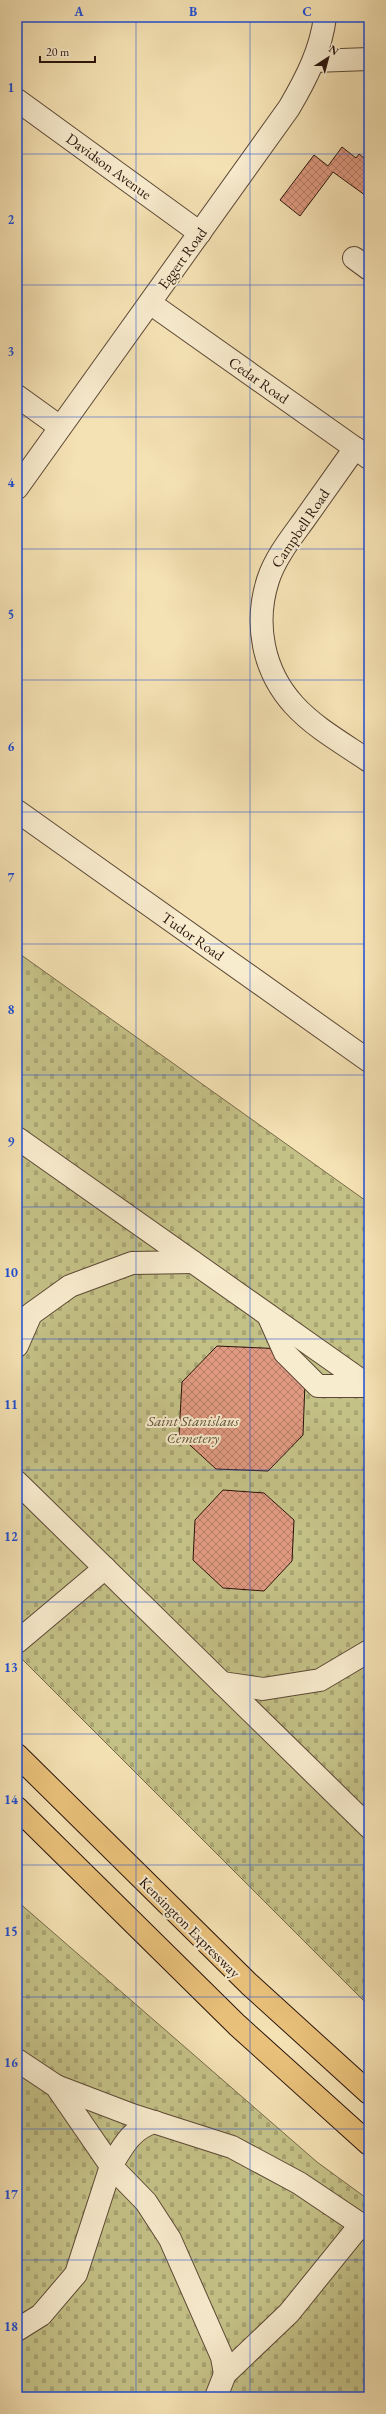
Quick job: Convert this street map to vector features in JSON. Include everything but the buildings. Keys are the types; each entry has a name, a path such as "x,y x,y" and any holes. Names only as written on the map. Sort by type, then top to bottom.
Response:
{"highway":[{"name":"Kensington Expressway","path":"17,1755 249,1984 369,2093"},
{"path":"17,1808 236,2025 369,2144"}],"street":[{"name":"Eggert Road","path":"17,488 289,108 314,61 322,34 325,17"},
{"path":"314,61 369,59"},
{"name":"Davidson Avenue","path":"17,100 200,233"},
{"name":"Cedar Road","path":"150,303 362,453"},
{"path":"17,396 60,427"},
{"name":"Campbell Road","path":"362,453 288,542 271,572 263,600 261,625 263,646 270,666 281,689 310,720 369,762"},
{"name":"Tudor Road","path":"17,811 369,1061"},
{"path":"17,1138 369,1386"},
{"path":"17,1346 31,1314 70,1286 132,1262 192,1262"},
{"path":"268,1315 285,1353 318,1386 369,1386"},
{"path":"17,1482 369,1827"},
{"path":"17,1642 105,1568"},
{"path":"222,1683 263,1689 320,1680 369,1651"},
{"path":"17,2060 56,2086 155,2122 232,2147 298,2183 365,2227 289,2313 225,2374 216,2397"},
{"path":"56,2086 111,2166 146,2202 170,2239 222,2357 225,2374"},
{"path":"17,2330 41,2315 76,2274 111,2166 131,2134 144,2125 155,2122"}],"green space":[{"name":"Saint Stanislaus Cemetery","path":"17,952 369,1203 369,2006 17,1654"},
{"path":"17,1901 317,2162 369,2200 369,2397 17,2397"}]}
